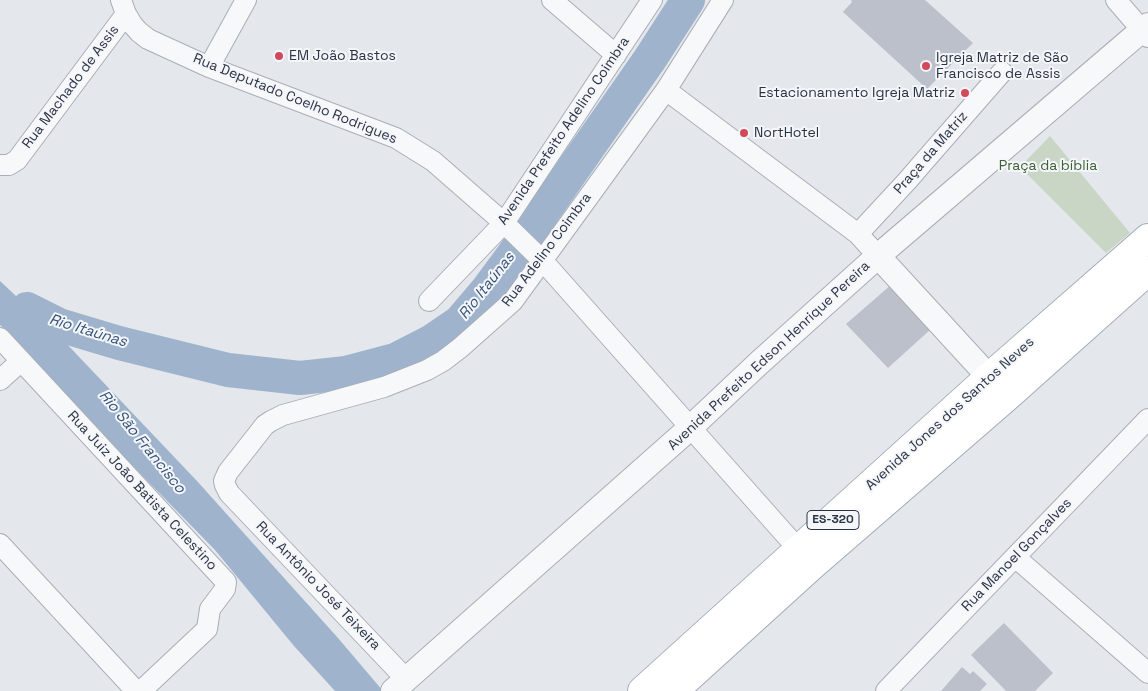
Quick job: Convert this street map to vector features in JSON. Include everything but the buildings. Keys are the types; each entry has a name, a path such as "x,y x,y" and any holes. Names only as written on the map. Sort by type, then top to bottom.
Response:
{"main road":[{"name":"Avenida Jones dos Santos Neves","path":"642,691 685,680 989,377 1148,238"},
{"name":"Avenida Jones dos Santos Neves","path":"806,558 1007,397 1148,271"}],"street":[{"path":"209,67 246,0"},
{"path":"552,0 616,55"},
{"name":"Avenida Prefeito Adelino Coimbra","path":"429,301 508,227 652,0"},
{"name":"Rua Adelino Coimbra","path":"230,493 224,481 228,472 265,425 283,415 384,387 427,370 460,348 513,301 539,258 666,90 723,0"},
{"path":"1116,0 1146,31"},
{"name":"Rua Deputado Coelho Rodrigues","path":"123,7 139,32 148,39 209,67 396,138 433,161 508,227 539,258 806,558"},
{"name":"Rua Machado de Assis","path":"9,163 123,7"},
{"name":"Avenida Prefeito Edson Henrique Pereira","path":"398,687 690,428 878,256 1146,31"},
{"name":"Praça da Matriz","path":"858,234 1002,72"},
{"path":"666,90 858,234 1007,397"},
{"path":"0,338 21,361 0,380"},
{"name":"Rua Juiz João Batista Celestino","path":"21,361 226,582 225,589 210,609 206,631 141,691"},
{"name":"Rua Manoel Gonçalves","path":"886,691 1148,419"},
{"name":"Rua Antônio José Teixeira","path":"230,493 398,687"},
{"path":"0,544 136,691"},
{"path":"1015,558 1148,673"}],"green space":[{"name":"Praça da bíblia","path":"1050,136 1130,233 1106,253 1020,167"}],"water":[{"name":"Rio São Francisco","path":"0,281 64,341 197,481 383,691 335,691 294,646 215,550 87,419 0,325"}],"waterway":[{"name":"Rio Itaúnas","path":"27,309 59,325 119,343 228,370 300,378 346,373 395,360 432,341 460,322 488,289 650,59 688,0"}],"place":[{"name":"EM João Bastos","path":"279,56"},
{"name":"Igreja Matriz de São Francisco de Assis","path":"926,66"},
{"name":"Estacionamento Igreja Matriz","path":"965,93"},
{"name":"NortHotel","path":"744,133"}]}
